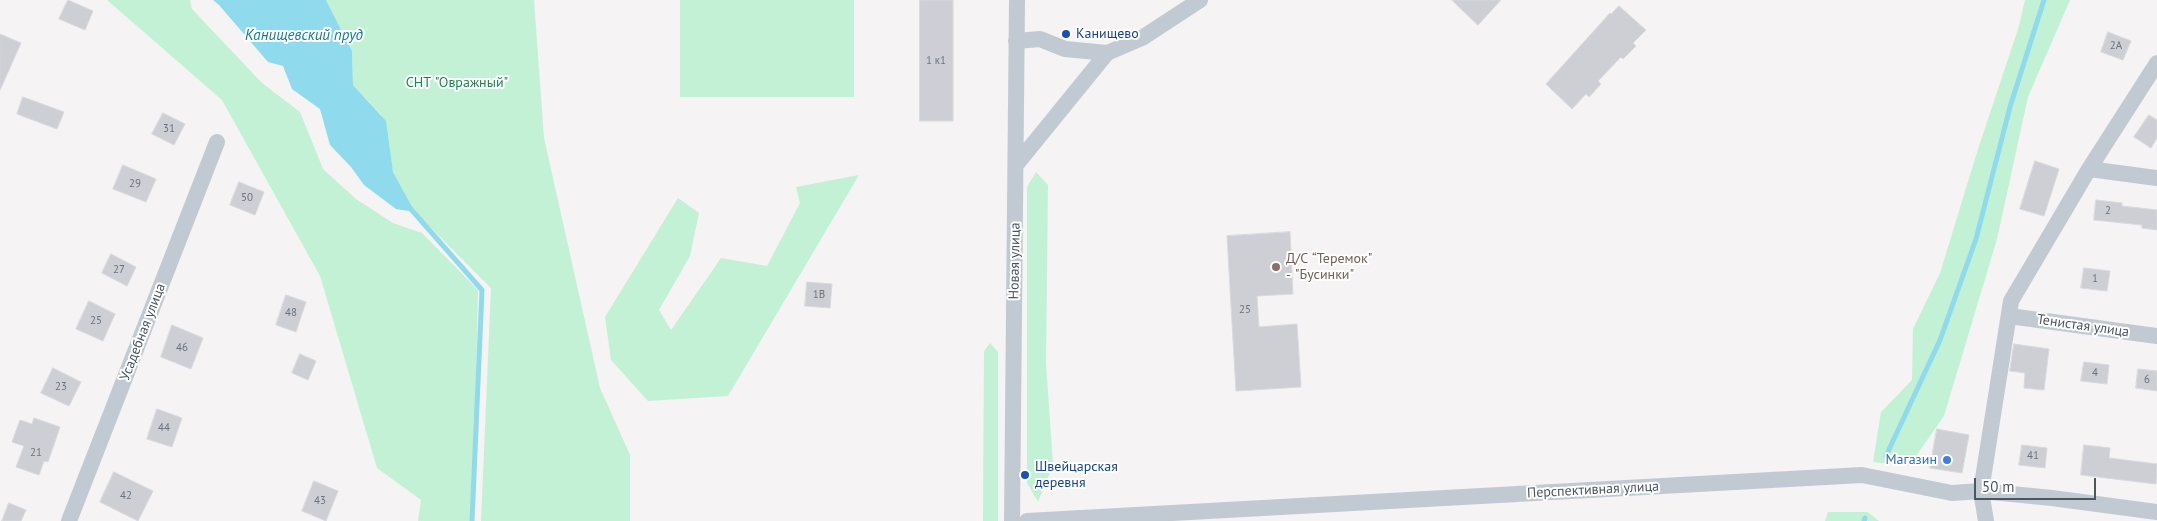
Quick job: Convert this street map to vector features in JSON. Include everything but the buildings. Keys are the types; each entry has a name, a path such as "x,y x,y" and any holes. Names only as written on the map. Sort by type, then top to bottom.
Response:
{"street":[{"name":"Новая улица","path":"1012,521 1017,0"},
{"path":"1016,166 1107,53 1142,38 1200,0"},
{"path":"1016,41 1040,39 1065,49 1107,53"},
{"path":"1986,521 1981,492 2011,301 2089,170 2157,63"},
{"name":"Усадебная улица","path":"69,521 217,142"},
{"path":"2089,170 2157,178"},
{"name":"Тенистая улица","path":"2009,316 2157,336"},
{"name":"Перспективная улица","path":"1027,521 1862,475 1952,494 1981,492 2052,498 2157,512"}],"green space":[{"path":"107,0 190,0 192,9 262,83 300,112 323,169 356,199 393,223 422,233 478,290 473,521 418,521 421,500 377,468 320,276 222,100"},
{"name":"СНТ \"Овражный\"","path":"326,0 534,0 544,138 600,388 630,455 630,521 481,521 491,288 415,212 393,172 381,115 353,85 352,51"},
{"path":"680,0 854,0 854,97 680,97"},
{"path":"2025,0 2070,0 2028,97 1997,239 1944,416 1909,466 1873,462 1881,412 1912,380 1913,329 1940,273 1979,146 2019,26"},
{"path":"1036,172 1048,185 1046,363 1053,465 1038,502 1027,483 1027,187"},
{"path":"859,175 728,396 648,401 611,360 605,317 678,198 699,213 690,256 659,310 671,330 721,258 767,266 800,203 796,187"},
{"path":"990,343 998,352 998,521 983,521 984,351"},
{"path":"1828,512 1868,512 1879,521 1825,521"}],"water":[{"name":"Канищевский пруд","path":"213,0 326,0 352,51 353,85 386,121 393,172 415,212 396,209 364,185 351,167 330,145 320,109 292,89 283,66 268,62"}],"waterway":[{"path":"1886,456 1940,340 1976,239 2010,107 2044,0"},
{"path":"409,207 482,290 472,521"}],"place":[{"name":"Канищево","path":"1066,34"},
{"name":"Д/С “Теремок\" - \"Бусинки\"","path":"1276,267"},
{"name":"Магазин","path":"1947,460"},
{"name":"Швейцарская деревня","path":"1025,475"}]}
